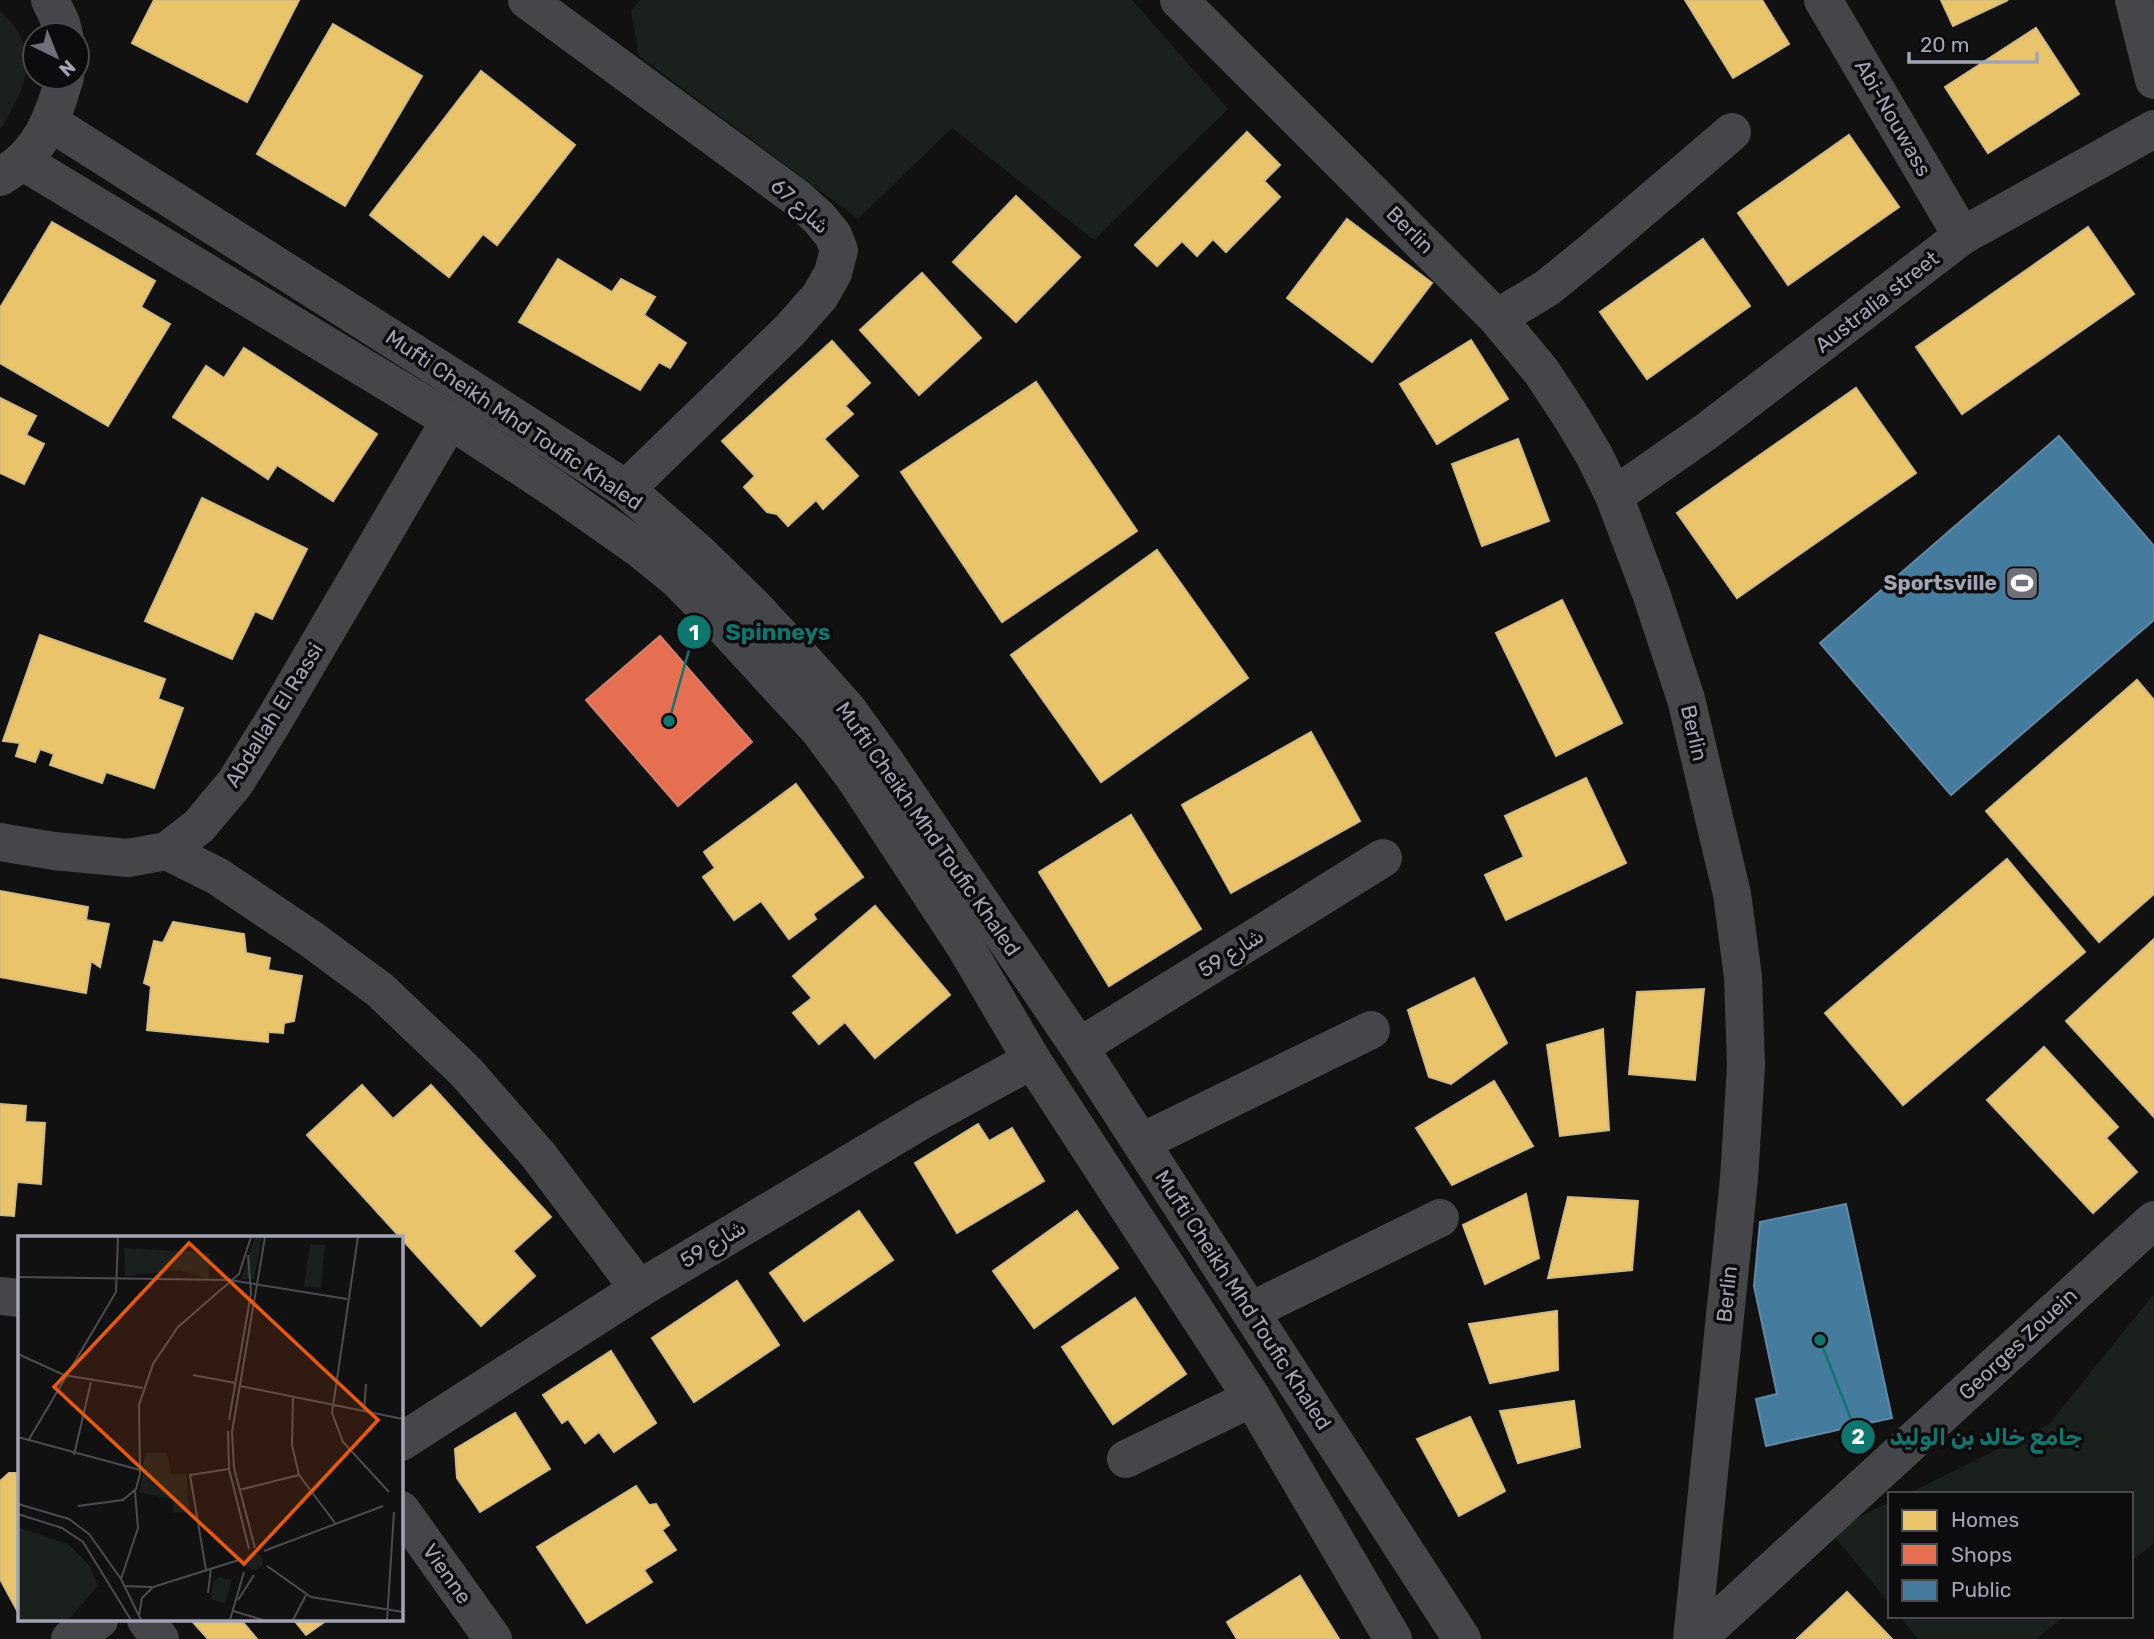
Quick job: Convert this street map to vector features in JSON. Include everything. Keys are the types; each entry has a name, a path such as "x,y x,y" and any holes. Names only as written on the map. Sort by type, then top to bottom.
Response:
{"street":[{"path":"50,0 60,21"},
{"name":"شارع 67","path":"527,0 797,198 833,235 839,250 833,273 820,296 626,489"},
{"name":"Berlin","path":"1180,0 1497,318 1541,371 1594,455 1614,496 1652,596 1686,699 1732,894 1743,977 1746,1066 1738,1180 1695,1639"},
{"name":"Abi-Nouwass","path":"1824,0 1962,236"},
{"path":"2134,0 2154,80"},
{"path":"11,169 51,123 61,91"},
{"name":"Mufti Cheikh Mhd Toufic Khaled","path":"51,123 626,489 752,604 848,710 884,760 1142,1142 1462,1639"},
{"name":"Australia street","path":"1614,496 1707,431 1962,236 2154,129"},
{"path":"1497,318 1547,288 1586,257 1731,132"},
{"name":"Mufti Cheikh Mhd Toufic Khaled","path":"11,169 450,420 640,549 677,579 726,629 811,721 856,780 965,946 1032,1060 1252,1398 1393,1639"},
{"name":"Abdallah El Rassi","path":"0,842 128,858 167,851 199,826 234,783 280,710 450,420"},
{"path":"167,851 217,876 311,939 380,990 466,1072 539,1156 639,1289"},
{"name":"شارع 59","path":"1079,1047 1383,858"},
{"path":"1142,1142 1371,1030"},
{"name":"شارع 59","path":"402,1441 639,1289 924,1119 1032,1060"},
{"path":"1251,1311 1440,1218"},
{"name":"Georges Zouein","path":"1695,1639 2154,1220"},
{"path":"0,1296 18,1298"},
{"path":"1126,1459 1252,1398"},
{"name":"Vienne","path":"402,1511 493,1639"},
{"path":"71,1639 96,1622"},
{"path":"147,1622 160,1639"}],"shaded area":[{"path":"640,0 1132,0 1228,109 1094,240 952,128 858,219 639,56 631,11"},
{"path":"0,12 13,24 21,39 21,90 0,129"},
{"path":"2154,1294 2154,1543 2133,1560 2133,1492 1911,1492 2049,1424"},
{"path":"1888,1503 1888,1602 1830,1531"},
{"path":"1902,1618 2062,1618 2037,1639 1918,1639"}],"building: Homes":[{"path":"154,0 299,0 247,102 132,43"},
{"path":"1685,0 1762,0 1789,44 1733,78"},
{"path":"1941,0 2008,0 1953,26"},
{"path":"333,24 422,76 345,206 257,154"},
{"path":"2036,28 2079,94 1988,153 1945,87"},
{"path":"481,71 575,145 497,245 483,234 449,277 370,215"},
{"path":"1247,132 1280,165 1264,181 1280,197 1226,252 1213,239 1197,256 1182,241 1157,266 1135,245"},
{"path":"1849,135 1899,207 1788,285 1738,213"},
{"path":"1016,196 1080,257 1016,322 953,262"},
{"path":"1347,219 1432,283 1372,362 1287,298"},
{"path":"52,222 155,281 141,307 170,324 108,426 0,363 0,308"},
{"path":"2088,227 2134,294 1962,414 1916,347"},
{"path":"1703,239 1750,306 1647,379 1600,312"},
{"path":"558,259 612,292 621,279 655,297 644,315 686,343 670,368 659,362 640,390 519,322"},
{"path":"922,273 981,338 919,395 860,330"},
{"path":"1471,340 1508,399 1437,444 1400,384"},
{"path":"832,341 870,383 845,406 853,414 824,439 858,476 823,509 816,500 788,526 777,514 767,512 744,487 755,476 722,441"},
{"path":"244,348 377,434 333,501 277,465 268,479 173,417 206,366 224,378"},
{"path":"1036,382 1137,531 1002,622 901,472"},
{"path":"1856,388 1916,473 1737,598 1677,513"},
{"path":"0,398 36,416 26,435 44,444 24,484 0,473"},
{"path":"1518,439 1549,521 1482,546 1452,464"},
{"path":"202,498 307,549 272,619 255,611 232,659 145,621"},
{"path":"1157,550 1248,678 1101,782 1011,655"},
{"path":"1562,600 1622,723 1556,756 1496,633"},
{"path":"40,635 165,679 158,699 183,708 154,788 106,772 102,783 50,765 54,754 40,749 35,762 16,756 20,743 3,741"},
{"path":"2137,680 2154,700 2154,894 2099,942 1986,811"},
{"path":"1311,732 1360,821 1231,893 1182,805"},
{"path":"1586,778 1626,863 1506,920 1485,875 1524,857 1505,816"},
{"path":"796,784 863,877 813,914 816,919 789,939 761,901 734,920 703,877 715,868 704,852"},
{"path":"1131,815 1201,929 1109,986 1039,872"},
{"path":"2007,859 2085,952 1903,1105 1825,1013"},
{"path":"0,891 88,907 86,920 109,924 100,967 91,961 86,993 0,977"},
{"path":"875,906 950,995 875,1058 845,1022 819,1044 793,1013 812,998 793,976"},
{"path":"173,922 244,934 246,953 270,958 268,970 302,976 294,1021 284,1023 283,1033 268,1032 268,1042 147,1030 151,986 144,983 154,941 163,943"},
{"path":"2154,939 2154,1117 2066,1021"},
{"path":"1474,978 1507,1043 1451,1084 1429,1077 1408,1010"},
{"path":"1704,989 1695,1080 1629,1074 1637,992"},
{"path":"1603,1029 1609,1130 1560,1136 1547,1045"},
{"path":"2044,1047 2118,1127 2106,1138 2137,1172 2093,1213 1987,1100"},
{"path":"1494,1081 1533,1146 1452,1185 1416,1128"},
{"path":"362,1085 393,1119 431,1085 551,1217 513,1251 535,1276 481,1326 402,1239 402,1236 399,1236 307,1135"},
{"path":"0,1104 26,1106 25,1122 45,1123 41,1184 17,1182 14,1216 0,1215"},
{"path":"978,1124 989,1141 1012,1128 1044,1181 957,1233 915,1163"},
{"path":"1526,1194 1539,1258 1485,1284 1463,1225"},
{"path":"1568,1197 1638,1201 1632,1270 1548,1278"},
{"path":"859,1211 893,1260 804,1321 770,1273"},
{"path":"1077,1211 1118,1268 1034,1328 993,1271"},
{"path":"737,1281 779,1345 694,1402 652,1338"},
{"path":"1135,1298 1186,1374 1113,1424 1062,1347"},
{"path":"1557,1311 1558,1370 1490,1383 1469,1324"},
{"path":"611,1351 656,1423 614,1452 599,1432 585,1443 568,1419 562,1423 543,1395"},
{"path":"1574,1401 1580,1447 1518,1463 1500,1411"},
{"path":"515,1413 550,1469 480,1512 457,1478 455,1449"},
{"path":"1470,1417 1505,1491 1459,1516 1417,1439"},
{"path":"9,1473 18,1473 18,1612 0,1579 0,1481"},
{"path":"636,1486 649,1505 656,1504 669,1525 662,1530 676,1550 644,1570 652,1582 587,1623 537,1547"},
{"path":"1300,1576 1339,1639 1237,1639 1227,1622"},
{"path":"1847,1592 1892,1639 1797,1639"},
{"path":"193,1622 243,1622 257,1639 208,1639"},
{"path":"296,1622 324,1622 306,1635"}],"building: Shops":[{"path":"660,636 752,742 678,806 586,700"}],"building: Public":[{"name":"Sportsville","path":"2059,436 2154,546 2154,620 1951,795 1820,643"},
{"path":"1846,1204 1892,1418 1766,1446 1756,1399 1777,1394 1754,1286 1760,1222"}],"place":[{"name":"Sportsville","path":"2022,583"},
{"name":"Spinneys","path":"669,721"},
{"name":"جامع خالد بن الوليد","path":"1820,1340"}]}
